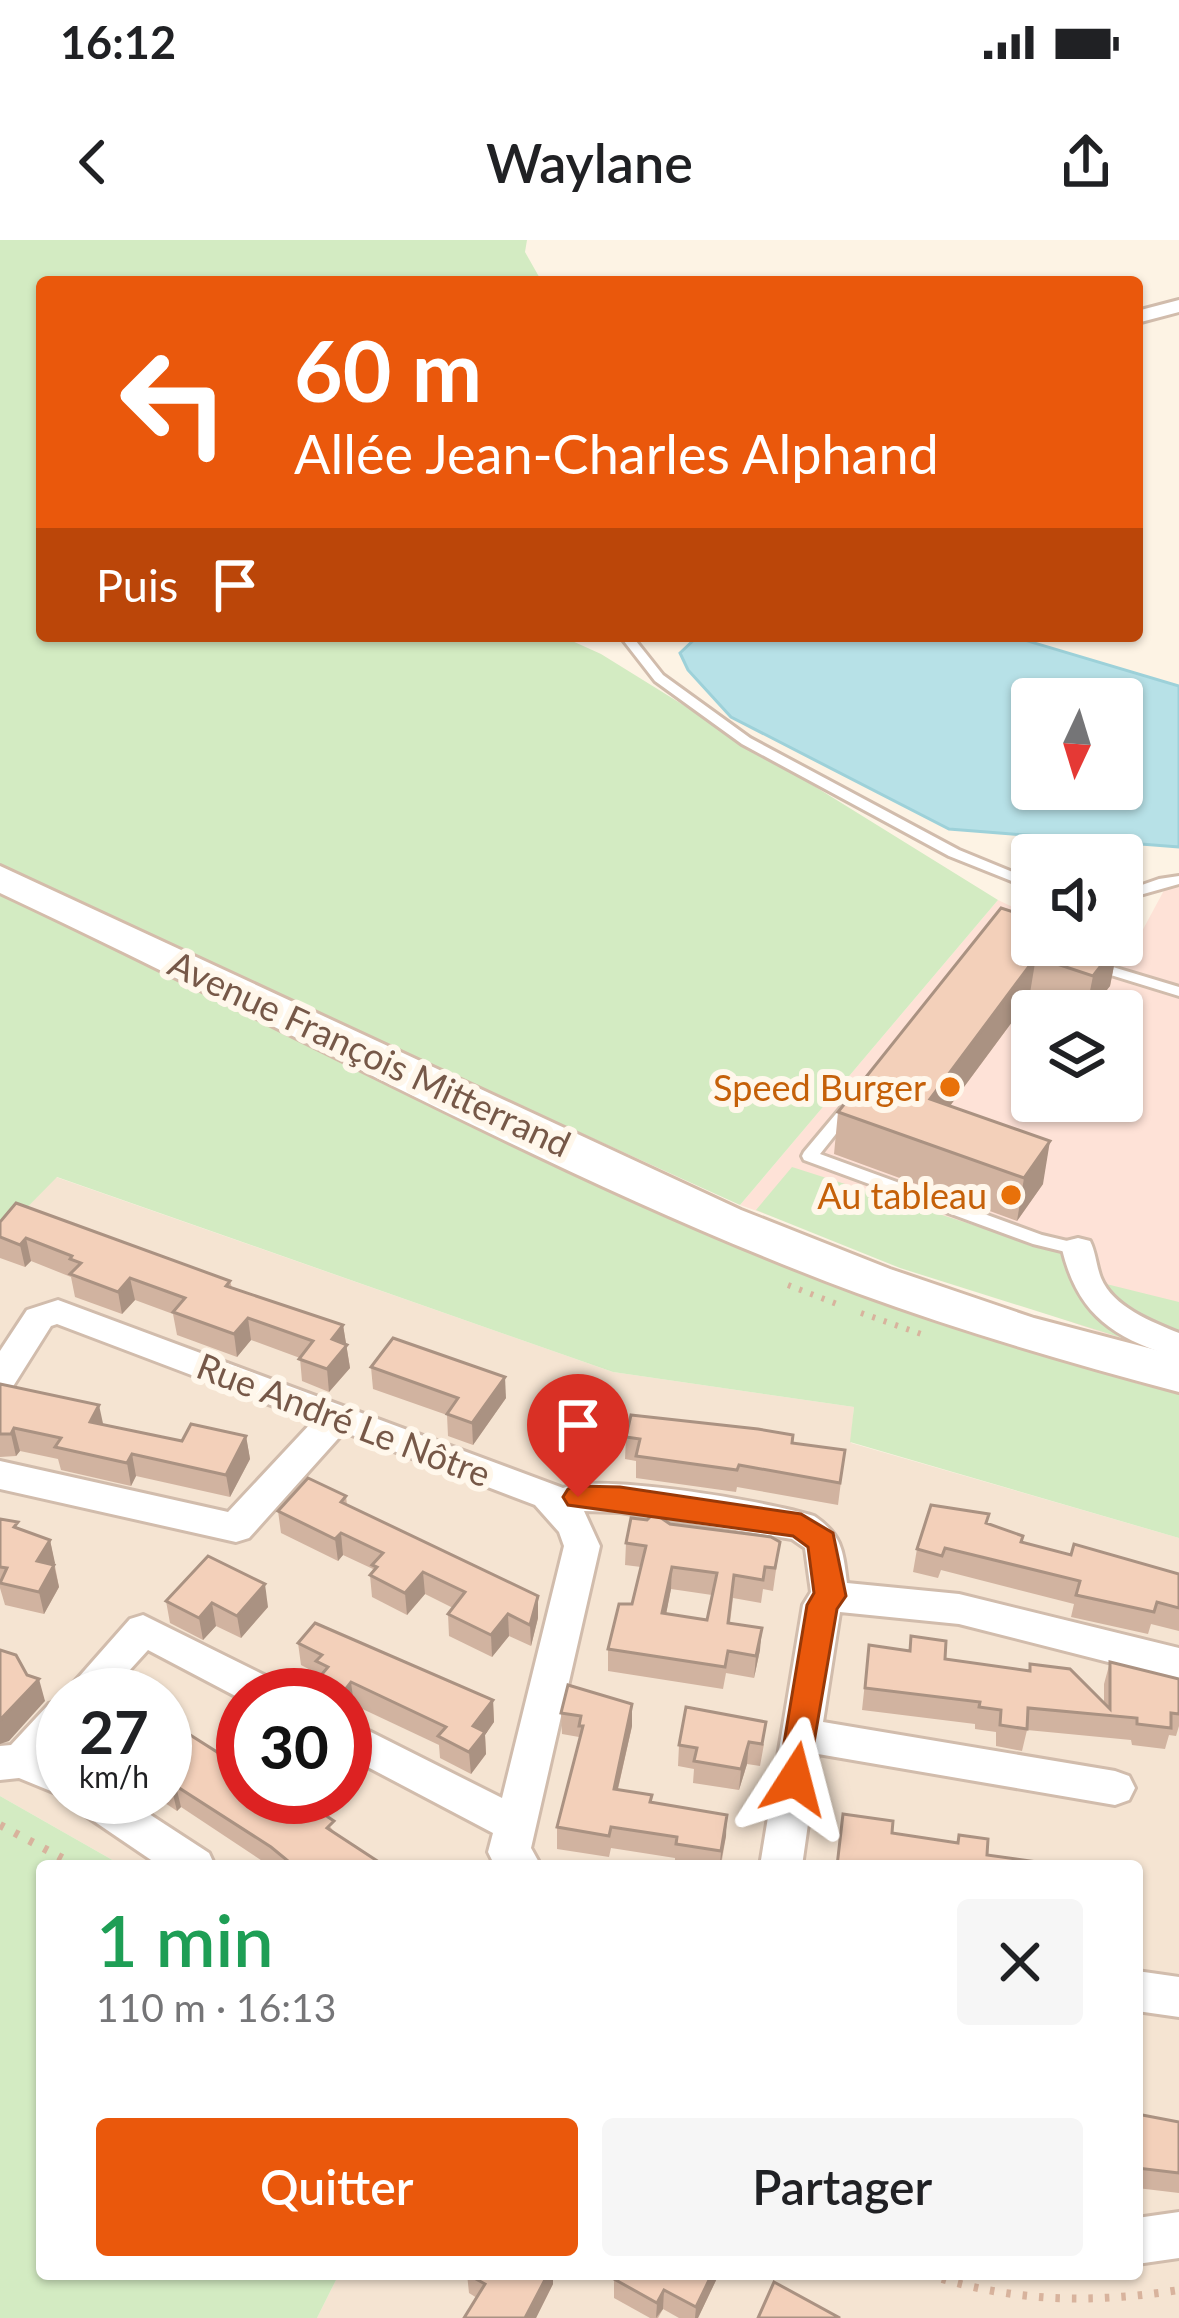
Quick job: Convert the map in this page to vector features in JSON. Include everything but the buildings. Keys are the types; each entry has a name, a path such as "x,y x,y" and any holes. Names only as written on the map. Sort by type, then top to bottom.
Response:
{"main road":[{"name":"Avenue François Mitterrand","path":"0,878 741,1227 926,1299 1179,1374"}],"street":[{"path":"1143,315 1179,306"},
{"path":"1078,1249 1085,1279 1102,1303 1132,1325 1179,1346"},
{"name":"Rue André Le Nôtre","path":"0,1379 39,1318 58,1312 548,1496 562,1507"},
{"path":"0,1475 236,1528 337,1417"},
{"path":"515,1860 509,1852 582,1546 562,1507 578,1497 620,1498 801,1526 823,1541 830,1596 822,1605 782,1860"},
{"path":"830,1596 959,1609 1179,1664"},
{"path":"107,1668 143,1630 216,1668"},
{"path":"801,1735 1115,1788"},
{"path":"10,1762 36,1739"},
{"path":"372,1750 515,1825"},
{"path":"131,1824 185,1860"},
{"path":"1143,1992 1179,1997"},
{"path":"1143,2240 1179,2235"}],"lane":[{"path":"631,642 658,678 746,741 954,854 1011,877"},
{"path":"1143,891 1159,880 1179,880"},
{"path":"1099,966 1179,992"},
{"path":"855,1100 810,1156 1040,1240 1078,1249"}],"path":[{"path":"0,1825 66,1860"},
{"path":"943,2280 975,2291 1065,2304 1179,2290"}],"shaded area":[{"path":"1168,883 1179,885 1179,1360 740,1205 998,900 1011,906 1011,966 1143,966 1143,929"},
{"path":"56,1177 613,1372 854,1407 851,1443 1179,1538 1179,2318 317,2318 336,2280 1143,2280 1143,1860 112,1860 49,1824 192,1824 192,1668 36,1668 36,1816 0,1796 0,1235"}],"green space":[{"path":"0,240 527,240 525,252 539,276 36,276 36,642 574,642 601,654 998,900 740,1205 0,870"},
{"path":"0,894 693,1223 886,1305 1139,1384 1179,1392 1179,1538 850,1442 854,1407 613,1372 57,1177 0,1235"},
{"path":"792,1167 1089,1262 1086,1279 1179,1302 1179,1356 900,1268 756,1210"},
{"path":"0,1796 36,1816 36,1824 49,1824 112,1860 36,1860 36,2280 336,2280 317,2318 0,2318"}],"water":[{"path":"692,642 1031,642 1179,686 1179,847 1143,844 1143,834 949,829 731,717 688,670 680,653"}],"place":[{"name":"Speed Burger","path":"950,1087"},
{"name":"Au tableau","path":"1011,1195"}],"route":[{"path":"578,1497 620,1498 801,1526 823,1541 830,1596 822,1605 795,1779"}]}
